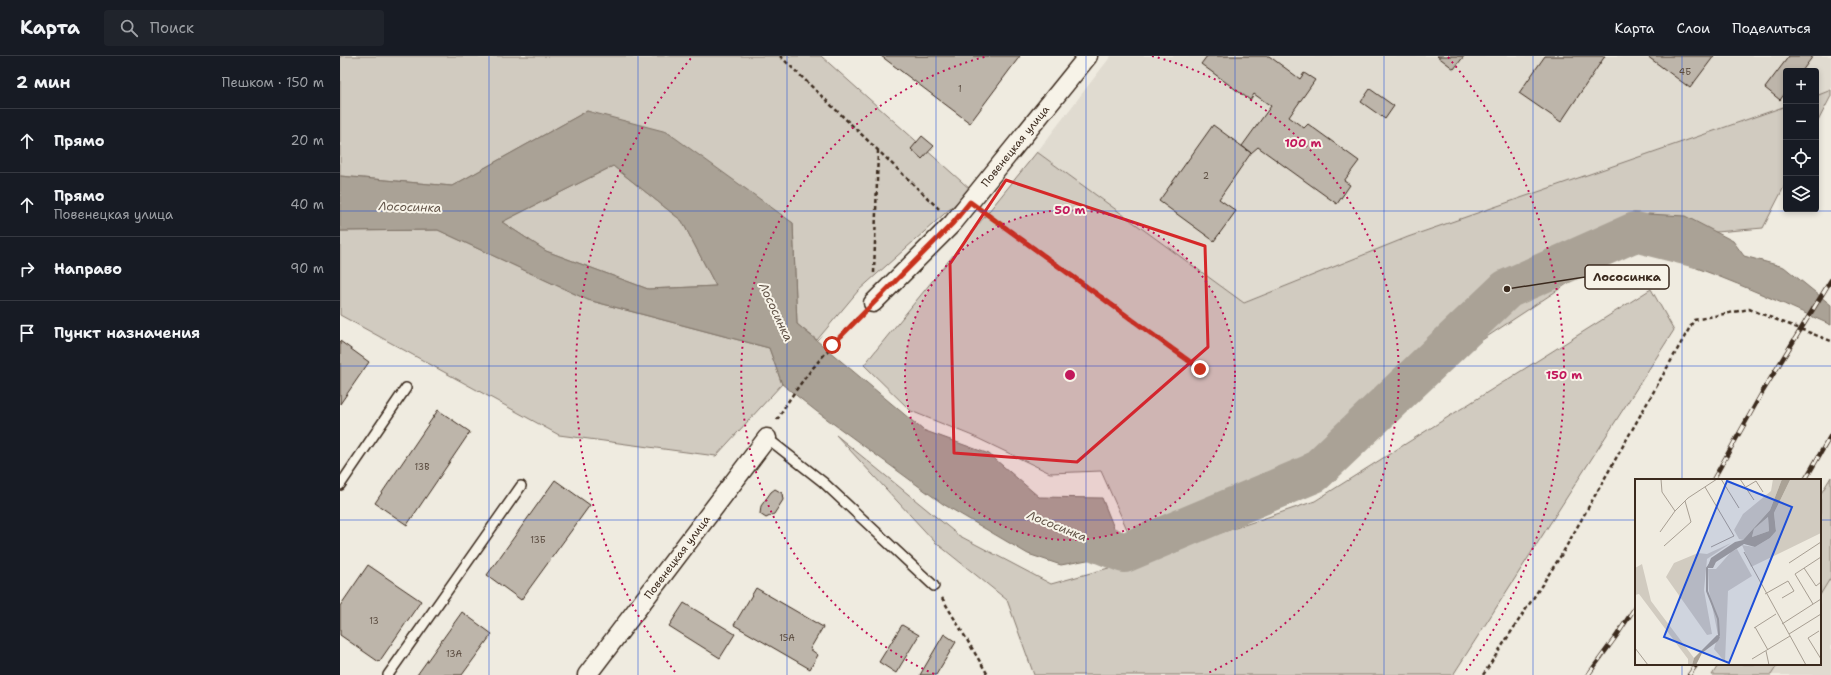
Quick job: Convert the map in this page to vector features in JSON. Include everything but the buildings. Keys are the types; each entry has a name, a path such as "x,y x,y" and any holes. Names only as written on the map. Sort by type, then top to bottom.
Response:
{"street":[{"name":"Повенецкая улица","path":"873,303 953,223 1088,56"},
{"name":"Повенецкая улица","path":"587,675 767,438"}],"lane":[{"path":"340,485 406,388"},
{"path":"767,438 823,482 934,586"},
{"path":"388,675 521,486"}],"path":[{"path":"780,56 953,223"},
{"path":"786,403 832,345 873,303 878,151"},
{"path":"970,202 1200,369"},
{"path":"1483,675 1562,554 1694,320 1750,309 1831,341"},
{"path":"934,586 988,675"}],"highlighted area":[{"path":"1006,180 1205,246 1208,347 1077,462 954,453 950,264"}],"shaded area":[{"path":"340,56 821,56 971,190 858,291 817,340 797,324 793,223 587,111 452,186 340,176"},
{"path":"1111,56 1831,56 1831,90 1819,95 1819,68 1783,68 1783,107 1408,237 1244,303 1037,152"},
{"path":"1831,90 1831,96 1819,119 1819,104 1819,95"},
{"path":"1783,107 1783,189 1763,228 1635,239 1305,457 1130,536 1101,471 1050,473 975,437 911,411 864,365 1037,152 1244,303 1408,237"},
{"path":"613,166 682,221 716,286 648,289 546,251 502,222"},
{"path":"438,230 588,300 769,348 782,384 716,456 559,435 340,315 340,231"},
{"path":"1651,289 1674,330 1453,675 1034,675 1007,600 935,542 836,435 958,535 1051,584 1159,554 1315,501"},
{"path":"1831,477 1831,577 1821,593 1821,493"},
{"path":"1831,577 1831,675 1771,675 1777,665 1821,665 1821,593"},
{"path":"1718,665 1777,665 1771,675 1712,675"}],"water":[{"path":"587,111 667,132 793,223 797,324 923,430 989,454 1039,497 1102,498 1124,553 1061,565 1028,554 943,504 816,411 782,384 769,348 588,300 438,230 340,231 340,176 452,186","holes":["613,166 682,221 716,286 648,289 546,251 502,222"]},
{"path":"1648,214 1685,216 1733,241 1744,256 1784,267 1831,305 1831,325 1714,274 1641,249"}],"waterway":[{"name":"Лососинка","path":"1074,533 1124,553 1314,473 1507,289 1635,232 1698,248"}],"railway":[{"path":"1714,479 1763,391 1831,280"},
{"path":"1806,479 1831,435"},
{"path":"1588,675 1635,608"},
{"path":"1689,675 1696,665"}],"place":[{"name":"Лососинка","path":"1507,289"}],"route":[{"path":"832,345 953,223 970,202 1200,369"}]}
